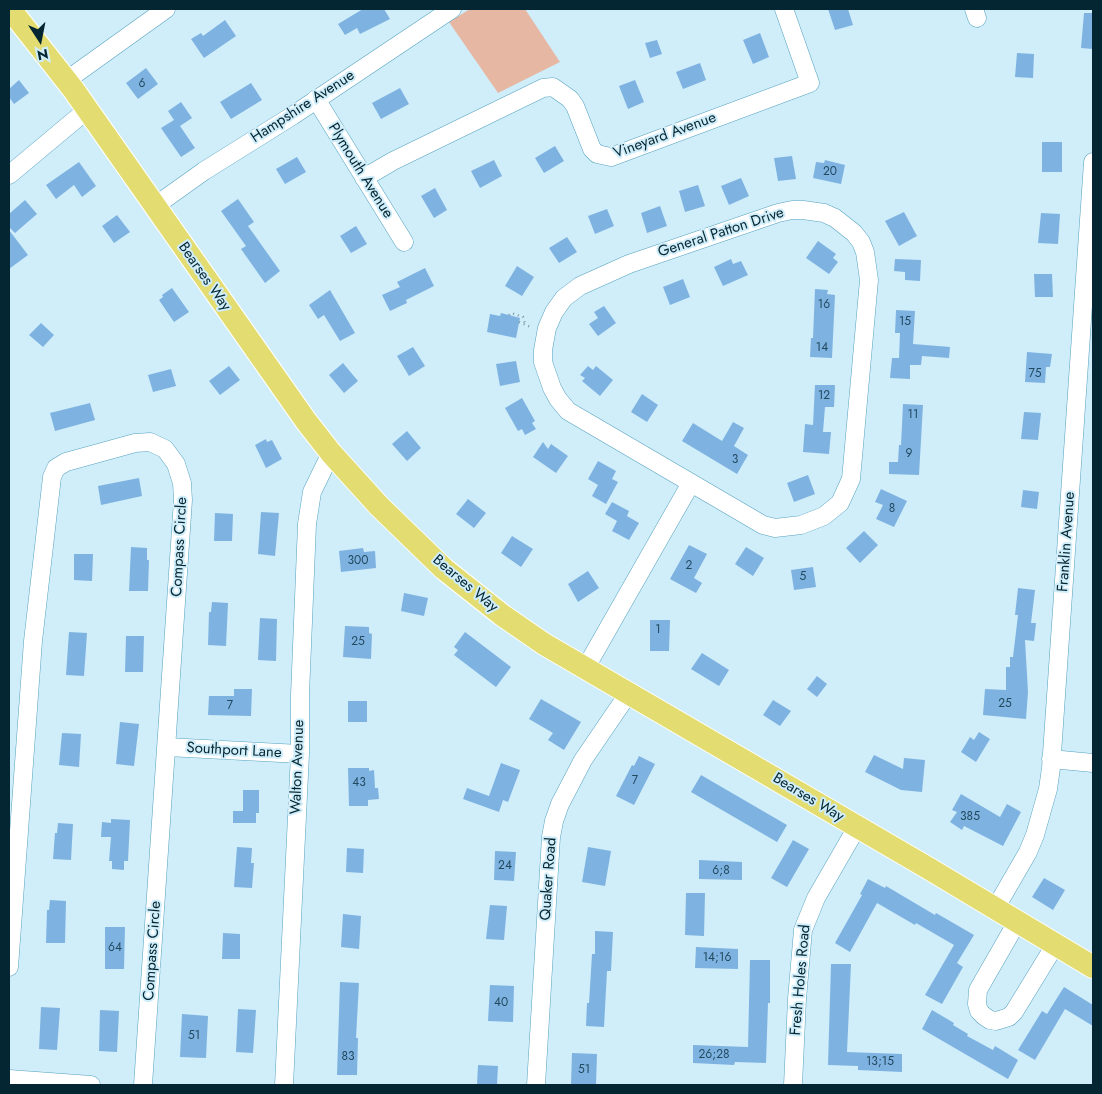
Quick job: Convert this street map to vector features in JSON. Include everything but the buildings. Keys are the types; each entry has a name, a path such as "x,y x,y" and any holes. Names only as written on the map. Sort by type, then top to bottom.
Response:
{"main road":[{"name":"Bearses Way","path":"10,9 88,109 287,394 331,453 379,506 444,569 502,615 544,644 1093,967"}],"street":[{"path":"67,80 166,9"},
{"name":"Hampshire Avenue","path":"155,206 204,171 452,9"},
{"name":"Vineyard Avenue","path":"364,178 544,88 554,87 570,99 575,106 592,149 597,154 611,157 810,83 784,9"},
{"name":"Plymouth Avenue","path":"316,99 404,242"},
{"path":"9,175 88,109"},
{"name":"Franklin Avenue","path":"995,909 1036,835 1048,789 1093,162"},
{"name":"General Patton Drive","path":"792,210 803,210 824,213 835,218 854,233 861,242 866,252 869,274 851,479 844,496 831,511 818,519 800,525 775,528 763,525 691,483 568,411 558,399 549,381 543,362 545,338 554,312 564,298 580,286 628,264 769,216 792,210"},
{"name":"Compass Circle","path":"9,967 33,641 52,477 56,468 66,462 143,441 158,444 171,456 180,473 183,491 143,1085"},
{"name":"Walton Avenue","path":"284,1085 300,754 300,695 306,524 312,492 331,453"},
{"path":"585,669 691,483"},
{"name":"Quaker Road","path":"536,1085 551,837 554,821 560,804 583,760 628,694"},
{"name":"Southport Lane","path":"167,747 300,754"},
{"path":"1051,759 1093,763"},
{"name":"Fresh Holes Road","path":"794,1085 797,999 803,930 816,898 857,827"},
{"path":"1017,922 978,990 977,1004 979,1011 990,1020 996,1021 1009,1017 1014,1012 1055,945"},
{"path":"9,1079 91,1085"}],"path":[{"path":"509,315 511,313 523,317 525,324"},
{"path":"519,322 531,326"}],"shaded area":[{"path":"470,9 525,9 560,62 498,93 449,22"}]}
